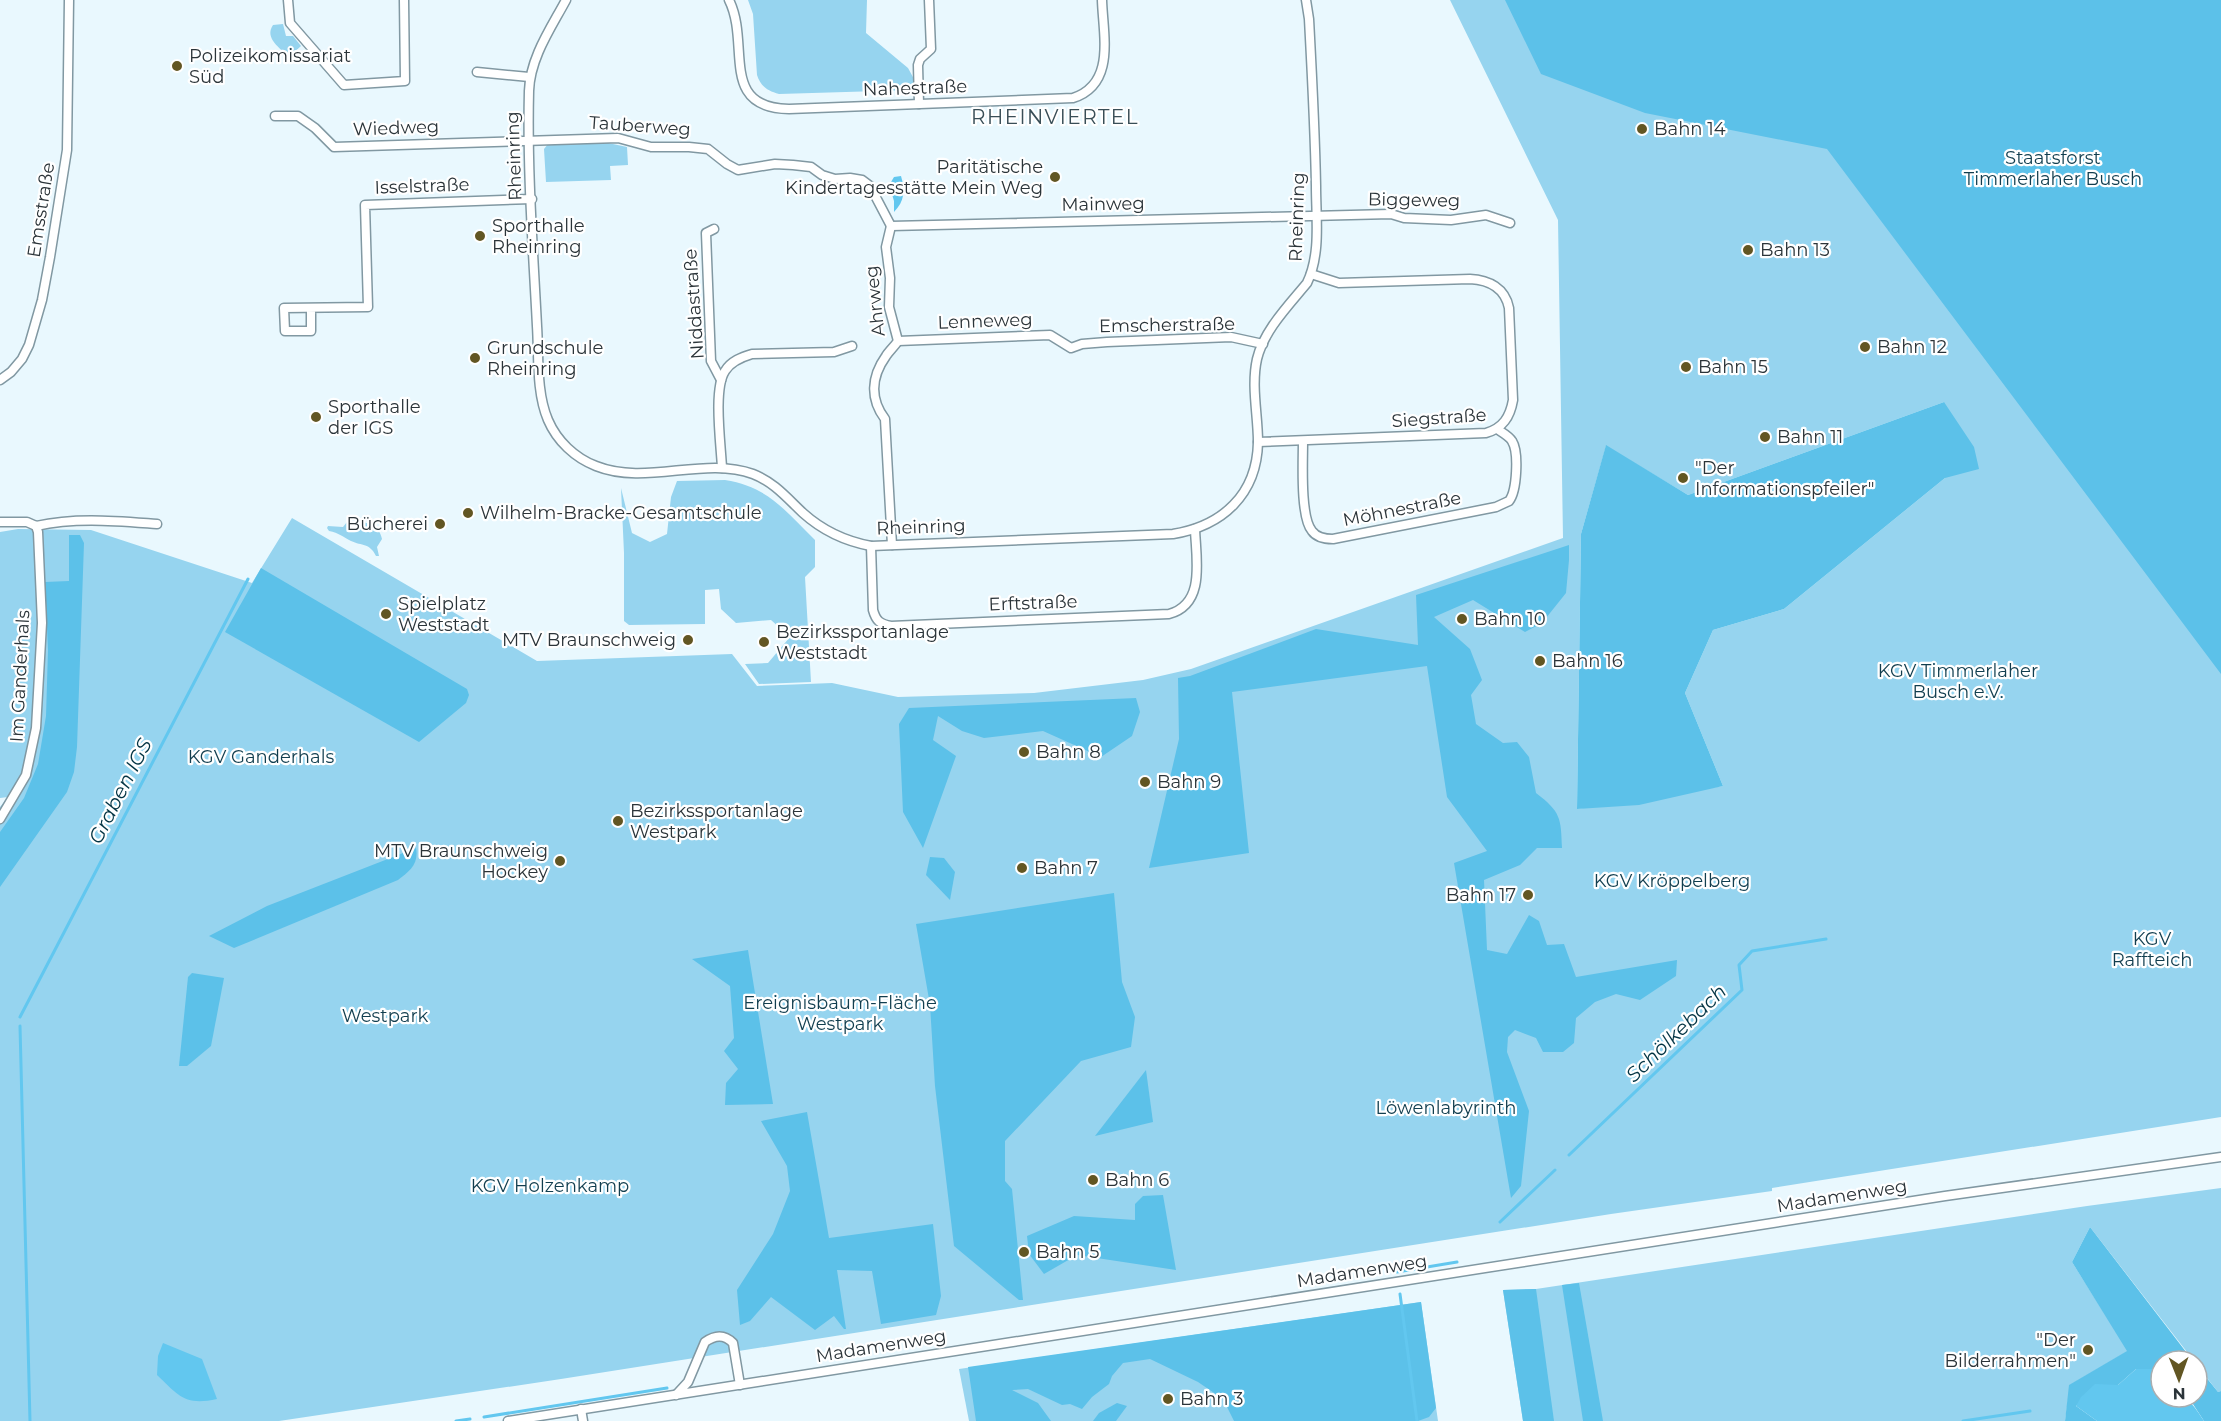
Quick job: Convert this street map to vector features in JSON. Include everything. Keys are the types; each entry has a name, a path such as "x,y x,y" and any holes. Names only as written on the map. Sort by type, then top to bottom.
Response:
{"street":[{"name":"Emsstraße","path":"62,0 68,31"},
{"name":"Emsstraße","path":"0,380 11,372 22,359 29,345 49,265 68,143 69,0"},
{"path":"288,0 290,23 344,85 405,81 404,0"},
{"name":"Rheinring","path":"566,0 539,52 529,77 541,395 548,420 557,435 579,457 608,470 645,472 722,468 741,471 767,480 823,529 849,541 871,546 1173,534 1195,529 1223,516 1242,495 1253,471 1258,442 1257,358 1263,344 1311,274 1316,254 1312,73 1306,0"},
{"name":"Nahestraße","path":"729,0 737,20 743,84 748,96 759,104 773,109 789,110 1073,98 1084,94 1095,84 1104,65 1102,0"},
{"path":"919,104 918,65 920,59 931,49 929,0"},
{"path":"477,72 529,77"},
{"name":"Wiedweg","path":"275,117 298,116 315,128 334,147 530,140"},
{"name":"Tauberweg","path":"530,140 618,138 651,147 708,149 738,170 775,164 811,167 822,175 835,179 862,180 870,186 891,226"},
{"name":"Isselstraße","path":"311,308 368,307 365,205 532,199"},
{"name":"Biggeweg","path":"1316,215 1391,214 1404,218 1451,219 1486,215 1510,223"},
{"name":"Mainweg","path":"891,226 1316,215"},
{"name":"Ahrweg","path":"891,226 886,247 890,278 889,308 897,341 886,356 873,391 877,409 885,419 892,545"},
{"name":"Niddastraße","path":"714,229 706,233 711,361 721,380"},
{"name":"Siegstraße","path":"1258,442 1486,433 1506,422 1513,400 1509,308 1504,294 1496,286 1470,279 1338,283 1311,274"},
{"name":"Lenneweg","path":"897,341 1050,335 1071,348"},
{"name":"Emscherstraße","path":"1071,348 1082,344 1107,342 1231,337 1263,344"},
{"name":"Niddastraße","path":"722,468 719,396 721,380 730,365 752,354 834,352 852,346"},
{"name":"Möhnestraße","path":"1303,441 1306,522 1317,536 1333,539 1496,507 1509,501 1515,490 1515,448 1509,437 1497,429"},
{"path":"0,522 27,522 36,526 86,520 157,524"},
{"name":"Im Ganderhals","path":"0,819 26,775 36,728 42,622 36,526"},
{"name":"Erftstraße","path":"871,546 873,610 875,618 881,624 1169,614 1182,608 1193,595 1197,572 1195,529"},
{"name":"Madamenweg","path":"508,1421 1945,1196 2221,1157"},
{"path":"676,1395 688,1382 705,1342 718,1336 729,1338 733,1342 740,1385"},
{"path":"581,1409 583,1421"}],"green space":[{"path":"748,0 867,0 866,33 908,68 914,79 912,90 779,94 768,90 757,75 753,14"},
{"name":"Westpark","path":"1450,0 2221,0 2221,1117 1772,1188 1772,1191 279,1421 0,1421 0,807 8,797 0,798 0,532 18,529 91,530 252,583 292,518 537,661 732,654 757,686 832,683 898,697 1034,693 1143,680 1191,669 1563,538 1558,220","holes":["1944,402 1945,478 1784,609 1713,630 1685,693 1723,786 1577,809 1581,534 1606,446 1688,495"]},
{"name":"Staatsforst Timmerlaher Busch","path":"1505,0 2221,0 2221,674 1827,149 1645,113 1541,74"},
{"path":"283,24 286,36 293,36 301,46 289,57 274,42 270,34 273,25"},
{"path":"594,140 627,147 628,165 610,166 611,180 546,182 544,149 548,144"},
{"path":"1944,402 1974,447 1979,469 1945,478 1784,609 1713,630 1685,693 1723,786 1639,805 1577,809 1581,534 1606,445 1688,495"},
{"path":"725,480 740,483 765,494 815,540 815,567 805,577 811,682 759,684 745,664 768,663 790,637 771,620 736,623 721,609 719,589 705,590 705,624 629,625 624,621 621,488 632,533 650,542 667,534 671,497 677,481"},
{"name":"Spielplatz Weststadt","path":"354,520 372,525 378,530 382,539 377,547 379,556 376,556 368,547 329,531 327,528 328,526 343,527 347,522"},
{"path":"69,535 80,535 84,543 77,747 74,772 67,792 0,887 0,832 24,798 38,764 46,716 48,650 45,582 69,581"},
{"path":"1569,545 1566,593 1542,623 1525,632 1473,600 1434,617 1470,649 1482,680 1471,695 1476,724 1503,743 1517,742 1529,757 1536,793 1555,811 1560,822 1562,848 1537,848 1520,865 1484,880 1487,950 1507,954 1529,915 1539,921 1547,945 1564,944 1576,977 1677,960 1676,976 1640,1000 1616,994 1595,1002 1576,1018 1574,1043 1563,1052 1543,1052 1536,1038 1515,1030 1508,1037 1507,1052 1529,1111 1521,1186 1511,1198 1454,863 1487,851 1447,797 1427,666 1232,692 1249,853 1149,868 1179,739 1178,678 1190,676 1316,629 1418,645 1416,595"},
{"path":"261,568 467,689 469,695 466,703 419,742 225,632"},
{"path":"1136,698 1140,712 1132,736 1101,757 1043,731 984,738 962,731 938,716 933,740 956,756 923,848 903,812 899,724 909,708"},
{"path":"416,848 415,863 398,880 234,948 209,936 267,906"},
{"path":"930,857 944,858 955,872 950,900 926,875"},
{"path":"1114,893 1122,982 1135,1017 1131,1047 1081,1061 1005,1141 1005,1181 1012,1189 1023,1300 1019,1300 954,1246 935,1086 930,1005 916,924"},
{"path":"748,950 773,1104 725,1105 726,1083 738,1069 724,1051 734,1038 730,986 692,959"},
{"path":"192,973 224,978 211,1046 187,1066 179,1066 188,977"},
{"path":"1146,1070 1153,1122 1095,1136"},
{"path":"807,1112 829,1238 933,1224 941,1296 936,1315 881,1324 872,1271 837,1270 846,1329 834,1316 815,1330 771,1297 750,1321 740,1325 737,1290 773,1234 790,1191 787,1166 761,1121"},
{"path":"2221,1188 2221,1391 2218,1392 2209,1380 2209,1349 2185,1349 2090,1227 2072,1262 2128,1351 2070,1385 2065,1421 1523,1421 1503,1290 1536,1289"},
{"path":"1163,1195 1176,1270 1077,1255 1044,1274 1029,1254 1027,1236 1074,1216 1135,1220 1135,1204 1143,1196"},
{"path":"2090,1227 2184,1349 2149,1349 2149,1369 2136,1369 2118,1385 2095,1385 2076,1406 2097,1421 2065,1421 2069,1385 2127,1351 2072,1262"},
{"path":"1579,1283 1603,1421 1583,1421 1562,1285"},
{"path":"1536,1289 1554,1421 1523,1421 1503,1290"},
{"path":"1421,1302 1438,1421 969,1421 959,1369"},
{"path":"1421,1302 1436,1408 1429,1417 1418,1421 1234,1421 1223,1399 1198,1382 1150,1359 1123,1363 1112,1376 1109,1384 1092,1397 1082,1409 1070,1404 1062,1405 1028,1389 1012,1390 1038,1403 1051,1421 976,1421 968,1367"},
{"path":"2209,1381 2218,1392 2221,1391 2221,1421 2204,1421 2196,1409 2209,1409"},
{"path":"1117,1403 1127,1406 1116,1421 1093,1421 1099,1413"}],"shaded area":[{"path":"901,176 903,195 894,212 891,182 894,177"},
{"path":"163,1343 202,1359 217,1399 197,1401 183,1398 157,1375 158,1356"},
{"path":"2136,1369 2149,1369 2149,1409 2196,1409 2204,1421 2097,1421 2076,1406 2081,1397 2095,1384 2118,1385"}],"waterway":[{"name":"Graben IGS","path":"20,1017 248,579"},
{"name":"Schölkebach","path":"1569,1155 1742,990 1739,965 1752,951 1826,939"},
{"name":"Graben IGS","path":"20,1026 30,1421"},
{"name":"Schölkebach","path":"1500,1222 1555,1170"},
{"name":"Schölkebach","path":"1397,1272 1457,1262"},
{"name":"Schölkebach","path":"1400,1294 1417,1421"},
{"path":"484,1417 667,1388"},
{"path":"1963,1421 2030,1411"},
{"path":"456,1421 470,1419"}],"place":[{"name":"Polizeikomissariat Süd","path":"177,66"},
{"name":"Bahn 14","path":"1642,129"},
{"name":"Paritätische Kindertagesstätte Mein Weg","path":"1055,177"},
{"name":"Sporthalle Rheinring","path":"480,236"},
{"name":"Bahn 13","path":"1748,250"},
{"name":"Bahn 12","path":"1865,347"},
{"name":"Grundschule Rheinring","path":"475,358"},
{"name":"Bahn 15","path":"1686,367"},
{"name":"Sporthalle der IGS","path":"316,417"},
{"name":"Bahn 11","path":"1765,437"},
{"name":"\"Der Informationspfeiler\"","path":"1683,478"},
{"name":"Wilhelm-Bracke-Gesamtschule","path":"468,513"},
{"name":"Bücherei","path":"440,524"},
{"name":"Spielplatz Weststadt","path":"386,614"},
{"name":"Bahn 10","path":"1462,619"},
{"name":"MTV Braunschweig","path":"688,640"},
{"name":"Bezirkssportanlage Weststadt","path":"764,642"},
{"name":"Bahn 16","path":"1540,661"},
{"name":"Bahn 8","path":"1024,752"},
{"name":"Bahn 9","path":"1145,782"},
{"name":"Bezirkssportanlage Westpark","path":"618,821"},
{"name":"MTV Braunschweig Hockey","path":"560,861"},
{"name":"Bahn 7","path":"1022,868"},
{"name":"Bahn 17","path":"1528,895"},
{"name":"Bahn 6","path":"1093,1180"},
{"name":"Bahn 5","path":"1024,1252"},
{"name":"\"Der Bilderrahmen\"","path":"2088,1350"},
{"name":"Bahn 3","path":"1168,1399"}],"district":[{"name":"RHEINVIERTEL","path":"1055,117"}],"park label":[{"name":"KGV Timmerlaher Busch e.V.","path":"1958,681"},
{"name":"KGV Ganderhals","path":"261,757"},
{"name":"KGV Kröppelberg","path":"1672,881"},
{"name":"KGV Raffteich","path":"2152,949"},
{"name":"Ereignisbaum-Fläche Westpark","path":"840,1013"},
{"name":"Löwenlabyrinth","path":"1446,1108"},
{"name":"KGV Holzenkamp","path":"550,1186"}]}
